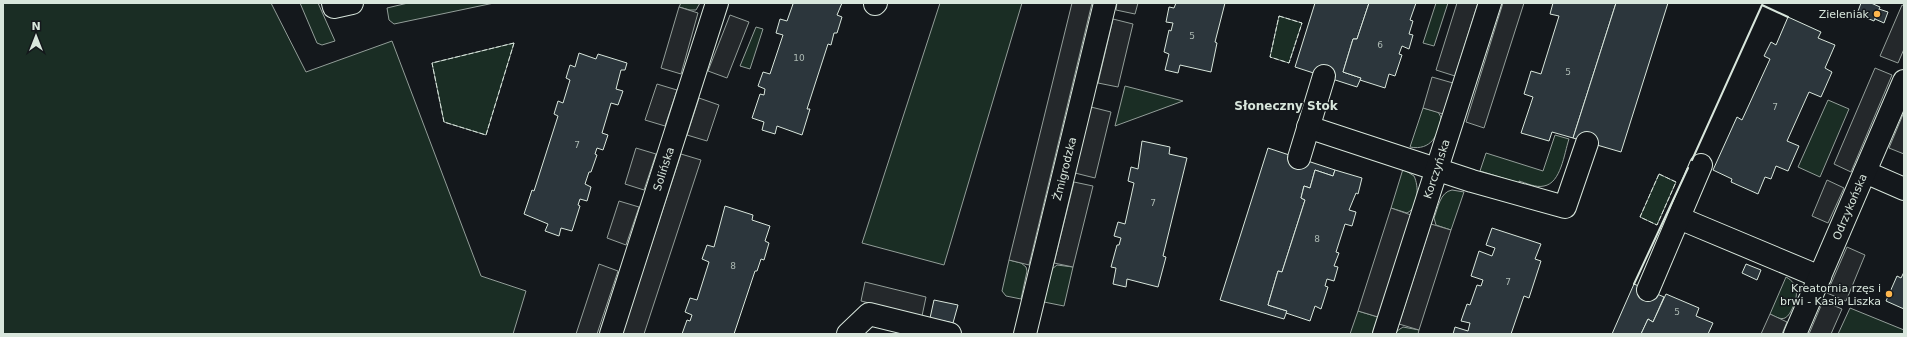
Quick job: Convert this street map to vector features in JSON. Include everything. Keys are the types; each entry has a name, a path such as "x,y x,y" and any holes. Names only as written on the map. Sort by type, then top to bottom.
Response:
{"street":[{"path":"333,3 334,7 352,3"},
{"name":"Solińska","path":"611,334 717,3"},
{"name":"Żmigrodzka","path":"1025,334 1105,3"},
{"name":"Korczyńska","path":"1384,334 1490,3"},
{"path":"1299,158 1324,76"},
{"name":"Odrzykońska","path":"1795,334 1904,80"},
{"path":"1308,127 1472,181 1565,207 1587,143"},
{"path":"1648,290 1702,165"},
{"path":"1865,172 1904,189"},
{"path":"1679,218 1820,277"},
{"path":"848,334 869,314 925,331 950,334"}],"green space":[{"path":"3,3 271,3 306,72 392,41 481,276 526,291 513,334 3,334"},
{"path":"300,3 318,3 335,41 322,45 317,43"},
{"path":"408,3 494,3 394,24 389,20 387,8"},
{"path":"681,3 700,3 696,10 690,10 679,7"},
{"path":"940,3 1022,3 944,265 862,243"},
{"path":"1436,3 1448,3 1434,46 1423,43"},
{"path":"1279,16 1302,23 1289,63 1270,57"},
{"path":"756,27 763,29 750,69 740,66"},
{"path":"514,43 486,135 444,122 432,63"},
{"path":"1125,86 1183,101 1115,126"},
{"path":"1828,100 1849,109 1820,177 1798,167"},
{"path":"1423,108 1438,112 1441,117 1438,130 1433,140 1429,144 1417,148 1410,147"},
{"path":"1555,135 1569,139 1561,167 1558,174 1550,184 1544,186 1534,186 1480,171 1486,153 1543,171"},
{"path":"1403,169 1414,176 1417,185 1416,201 1411,210 1407,213 1391,208"},
{"path":"1659,174 1676,182 1657,225 1640,217"},
{"path":"1452,190 1464,192 1451,230 1436,225 1434,218 1442,197 1448,191"},
{"path":"1009,260 1021,263 1026,267 1027,271 1021,299 1006,296 1002,291"},
{"path":"1057,265 1073,267 1064,306 1044,302 1052,269"},
{"path":"1786,277 1795,286 1795,303 1788,316 1785,318 1777,318 1770,314"},
{"path":"1850,308 1904,330 1904,334 1838,334"},
{"path":"1358,311 1378,317 1372,334 1350,334"},
{"path":"1403,327 1419,330 1418,334 1396,334 1397,331"}],"shaded area":[{"path":"1072,3 1092,3 1029,265 1009,260"},
{"path":"1117,3 1138,3 1135,14 1116,10"},
{"path":"1457,3 1478,3 1455,76 1436,70"},
{"path":"1503,3 1524,3 1484,128 1466,122"},
{"path":"1902,5 1904,6 1904,49 1898,63 1880,56"},
{"path":"679,7 698,13 681,74 661,68"},
{"path":"730,15 749,22 727,78 708,71"},
{"path":"1113,19 1133,24 1118,87 1098,83"},
{"path":"1875,68 1892,75 1851,172 1834,164"},
{"path":"1432,77 1453,83 1443,114 1423,108"},
{"path":"657,84 677,90 665,126 645,120"},
{"path":"699,98 719,105 707,141 687,135"},
{"path":"1091,107 1111,112 1095,178 1075,173"},
{"path":"1904,112 1904,154 1889,148"},
{"path":"636,148 656,154 644,190 625,184"},
{"path":"681,154 701,160 644,334 622,334"},
{"path":"1827,180 1844,188 1828,223 1812,216"},
{"path":"1074,182 1093,186 1073,267 1054,263"},
{"path":"619,201 639,207 626,245 607,238"},
{"path":"1391,208 1411,215 1378,317 1358,311"},
{"path":"1431,224 1451,230 1419,330 1399,324"},
{"path":"1847,247 1865,255 1846,301 1827,293"},
{"path":"599,264 618,271 597,334 576,334"},
{"path":"865,282 926,297 922,316 861,301"},
{"path":"1823,301 1842,309 1831,334 1809,334"},
{"path":"1770,314 1787,322 1782,334 1761,334"}],"building":[{"path":"790,3 842,3 837,15 842,17 837,33 834,33 831,45 828,44 807,109 810,109 802,135 777,126 775,134 762,130 764,122 752,118 760,94 764,95 765,89 758,86 763,72 770,74 783,35 776,33 780,19 787,21 793,4"},
{"path":"1176,3 1225,3 1215,42 1217,43 1211,72 1180,65 1178,73 1165,70 1169,54 1164,52 1169,30 1171,31 1173,23 1166,22 1169,7 1174,8"},
{"path":"1315,3 1369,3 1357,39 1353,39 1343,72 1361,78 1357,87 1295,67"},
{"path":"1369,3 1416,3 1410,20 1413,21 1409,34 1413,35 1409,49 1402,46 1399,54 1402,55 1395,76 1389,74 1385,88 1360,80 1361,78 1343,72 1353,39 1357,39"},
{"path":"1553,3 1616,3 1573,138 1552,132 1549,141 1521,133 1533,97 1524,94 1531,71 1541,74 1559,16 1550,14"},
{"path":"1616,3 1668,3 1621,152 1573,138"},
{"path":"1861,3 1871,3 1880,7 1874,21 1857,14"},
{"path":"1879,9 1888,12 1884,23 1875,19"},
{"path":"1788,17 1821,32 1818,38 1835,45 1825,68 1832,72 1821,97 1809,92 1787,141 1799,146 1788,171 1776,166 1771,179 1765,177 1758,194 1731,182 1732,179 1713,170 1737,117 1742,120 1770,59 1764,56 1771,42 1776,45"},
{"path":"579,53 596,59 598,54 627,63 625,70 621,70 616,89 623,91 618,105 611,103 602,133 608,135 603,150 597,148 595,154 597,155 585,184 591,187 587,201 580,199 578,205 580,206 572,231 561,228 559,236 545,231 548,224 524,214 532,190 534,191 558,116 554,114 558,101 563,103 570,80 566,78 570,65 575,67"},
{"path":"1142,141 1170,147 1169,154 1187,158 1163,256 1166,257 1158,287 1127,279 1126,287 1113,284 1116,268 1111,267 1117,245 1119,245 1121,238 1114,236 1118,222 1125,224 1134,183 1128,181 1131,167 1138,169"},
{"path":"1268,148 1335,170 1333,176 1315,170 1310,188 1304,186 1301,198 1305,200 1282,272 1278,271 1268,305 1287,311 1284,319 1220,300"},
{"path":"1315,170 1333,176 1335,170 1362,178 1358,194 1356,193 1349,210 1356,212 1352,226 1345,224 1336,252 1339,253 1334,266 1338,267 1334,281 1327,279 1325,286 1328,287 1321,309 1315,306 1310,321 1268,305 1278,271 1282,272 1305,200 1301,198 1304,186 1310,188"},
{"path":"725,206 753,215 752,220 770,226 765,241 769,243 764,260 761,259 757,271 755,271 734,334 682,334 687,320 690,321 692,315 685,312 690,298 697,300 709,262 702,259 707,245 714,247"},
{"path":"1492,228 1541,244 1535,259 1541,261 1529,298 1524,296 1511,334 1453,334 1455,327 1468,331 1470,323 1461,321 1467,304 1470,305 1477,285 1481,286 1483,280 1471,276 1479,251 1492,256 1495,248 1486,245"},
{"path":"1746,264 1761,270 1757,280 1742,273"},
{"path":"1904,272 1904,309 1886,301 1897,276 1901,278"},
{"path":"1634,284 1664,297 1653,322 1648,319 1641,334 1612,334"},
{"path":"1666,294 1699,308 1696,316 1713,323 1708,334 1641,334 1648,319 1653,322"},
{"path":"934,300 958,305 953,323 930,318"}],"fence":[{"path":"1279,16 1302,23 1289,63 1270,57 1279,16"},
{"path":"514,43 486,135 444,122 432,63 514,43"},
{"path":"1659,174 1676,182 1657,225 1640,217 1659,174"}],"wall":[{"path":"1692,160 1762,5 1788,17"},
{"path":"1634,284 1688,168"}],"place":[{"name":"Zieleniak","path":"1877,14"},
{"name":"Kreatornia rzęs i brwi - Kasia Liszka","path":"1889,294"}],"district":[{"name":"Słoneczny Stok","path":"1286,106"}]}
